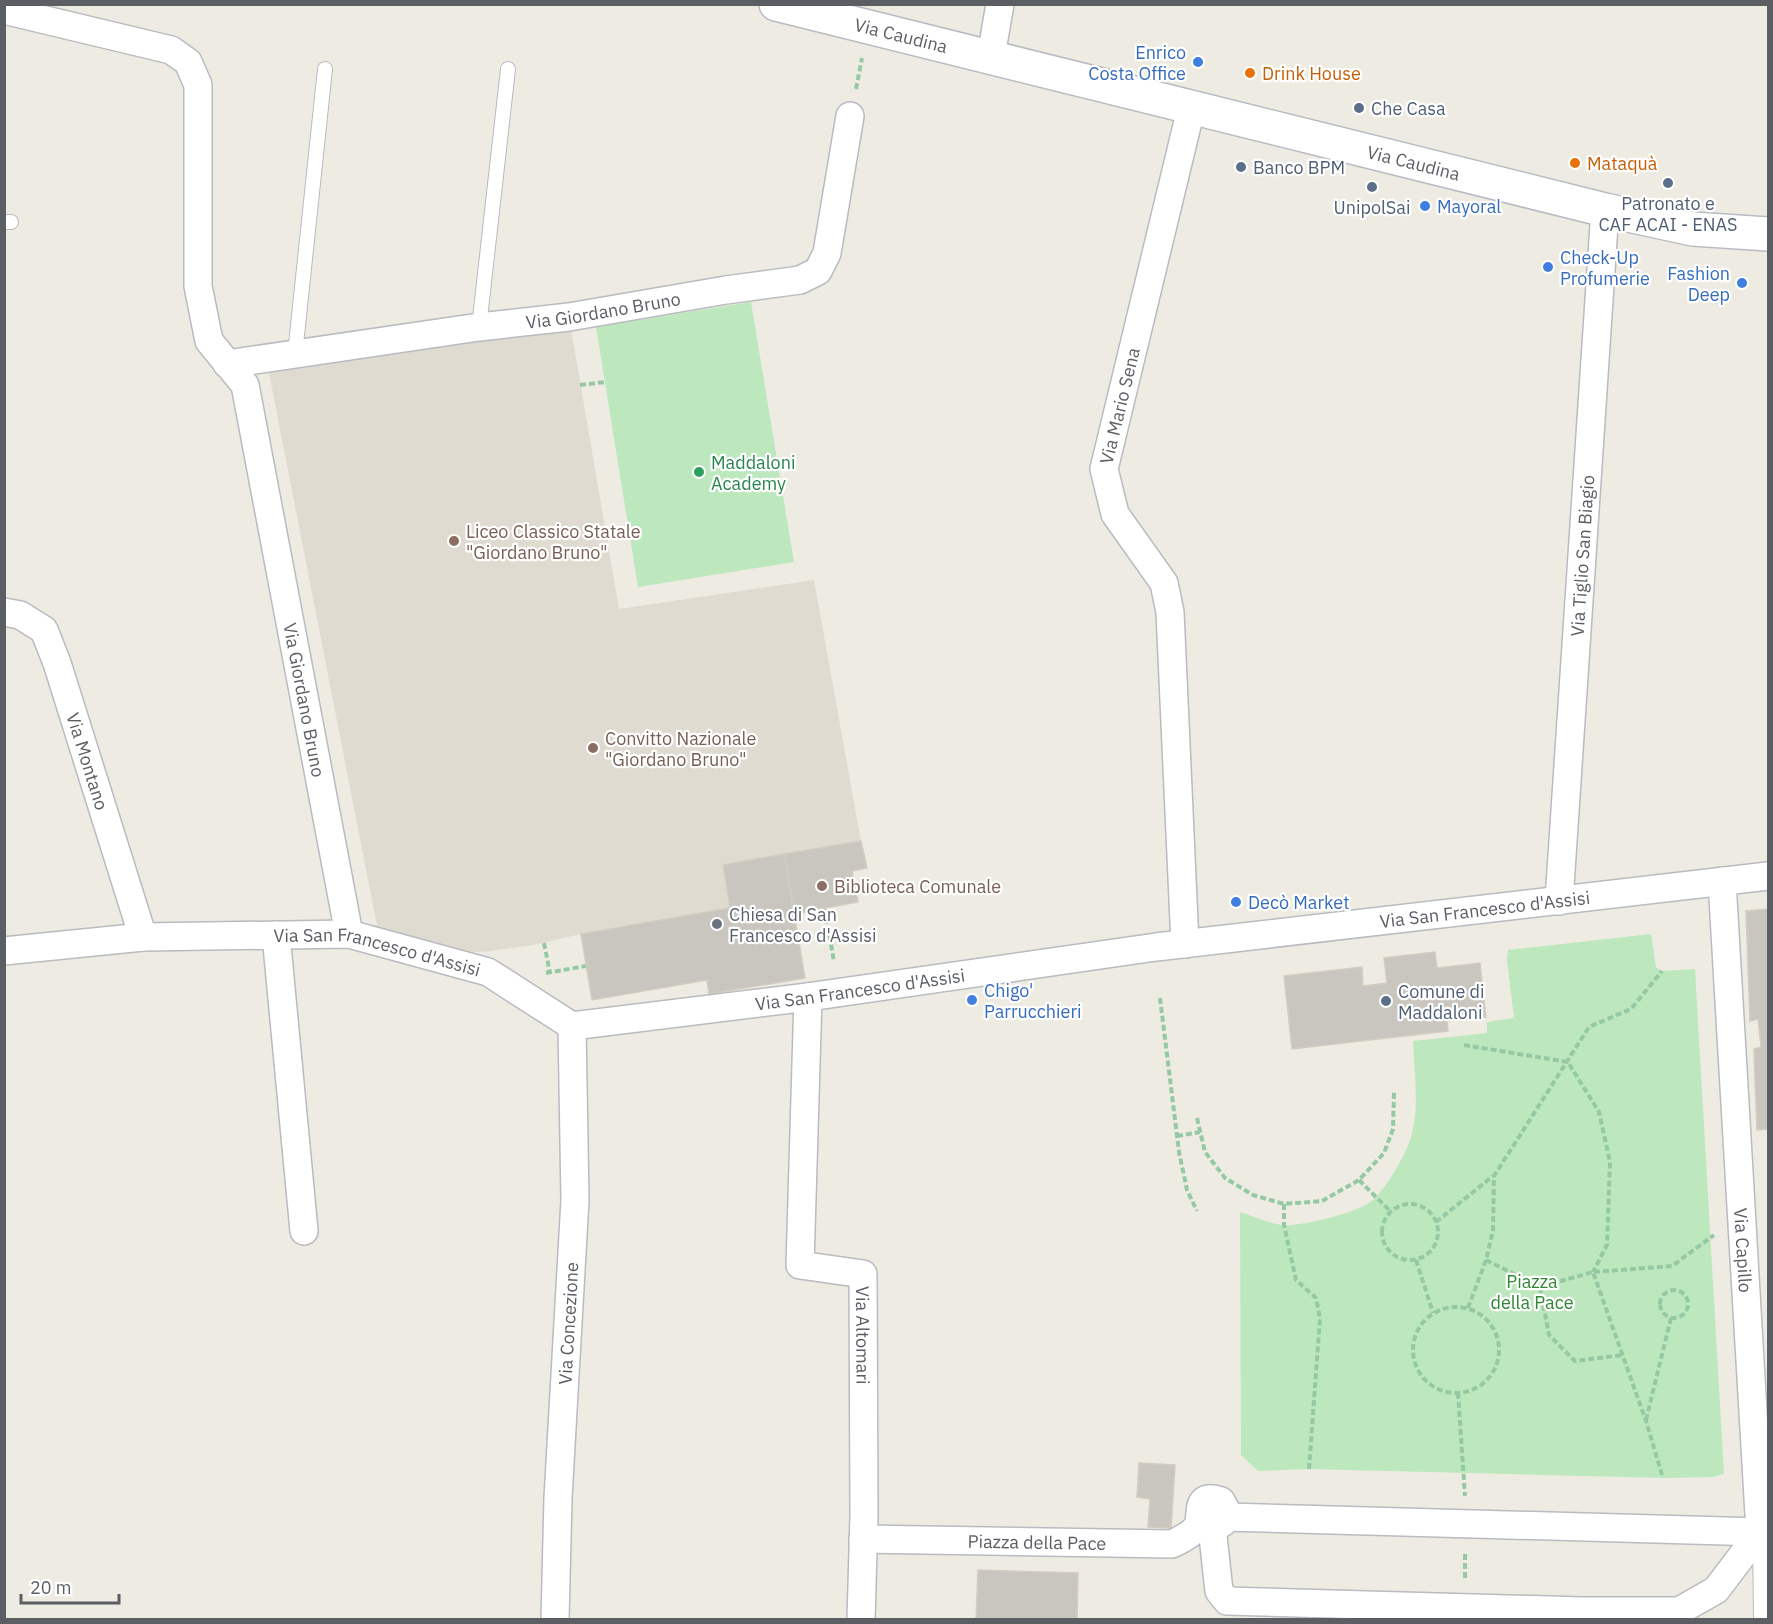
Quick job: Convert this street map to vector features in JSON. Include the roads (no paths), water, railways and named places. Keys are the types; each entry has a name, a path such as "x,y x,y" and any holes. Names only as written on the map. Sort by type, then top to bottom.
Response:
{"main road":[{"name":"Via Caudina","path":"776,4 1191,109 1605,210 1693,229 1768,234"}],"street":[{"path":"991,57 1000,4"},
{"name":"Via Giordano Bruno","path":"4,10 171,50 189,62 198,85 198,286 209,341 245,385 349,934"},
{"name":"Via Mario Sena","path":"1185,944 1170,612 1164,582 1115,514 1104,469 1191,109"},
{"name":"Via Giordano Bruno","path":"227,364 480,327 568,317 800,280 818,271 827,254 850,116"},
{"name":"Via Tiglio San Biagio","path":"1559,901 1605,210"},
{"name":"Via Montano","path":"4,612 20,615 44,630 57,663 143,937"},
{"name":"Via San Francesco d'Assisi","path":"4,951 143,937 349,934 488,972 572,1026 808,997 1185,944 1768,876"},
{"name":"Via Capillo","path":"1722,882 1760,1532"},
{"path":"276,935 304,1230"},
{"name":"Via Altomari","path":"808,997 800,1265 863,1274 861,1620"},
{"name":"Via Concezione","path":"555,1620 558,1498 575,1200 572,1026"},
{"path":"1213,1521 1760,1532 1716,1590 1679,1611 1582,1611 1227,1602 1219,1591 1213,1521"},
{"name":"Piazza della Pace","path":"863,1539 1172,1544 1197,1527 1213,1521"}],"lane":[{"path":"295,354 325,69"},
{"path":"480,327 508,69"},
{"name":"Via Capillo","path":"1760,1532 1761,1620"}],"place":[{"name":"Enrico Costa Office","path":"1198,62"},
{"name":"Drink House","path":"1250,73"},
{"name":"Che Casa","path":"1359,108"},
{"name":"Mataquà","path":"1575,163"},
{"name":"Banco BPM","path":"1241,167"},
{"name":"Patronato e CAF ACAI - ENAS","path":"1668,183"},
{"name":"UnipolSai","path":"1372,187"},
{"name":"Mayoral","path":"1425,206"},
{"name":"Check-Up Profumerie","path":"1548,267"},
{"name":"Fashion Deep","path":"1742,283"},
{"name":"Maddaloni Academy","path":"699,472"},
{"name":"Liceo Classico Statale \"Giordano Bruno\"","path":"454,541"},
{"name":"Convitto Nazionale \"Giordano Bruno\"","path":"593,748"},
{"name":"Biblioteca Comunale","path":"822,886"},
{"name":"Decò Market","path":"1236,902"},
{"name":"Chiesa di San Francesco d'Assisi","path":"717,924"},
{"name":"Chigo' Parrucchieri","path":"972,1000"},
{"name":"Comune di Maddaloni","path":"1386,1001"}]}
